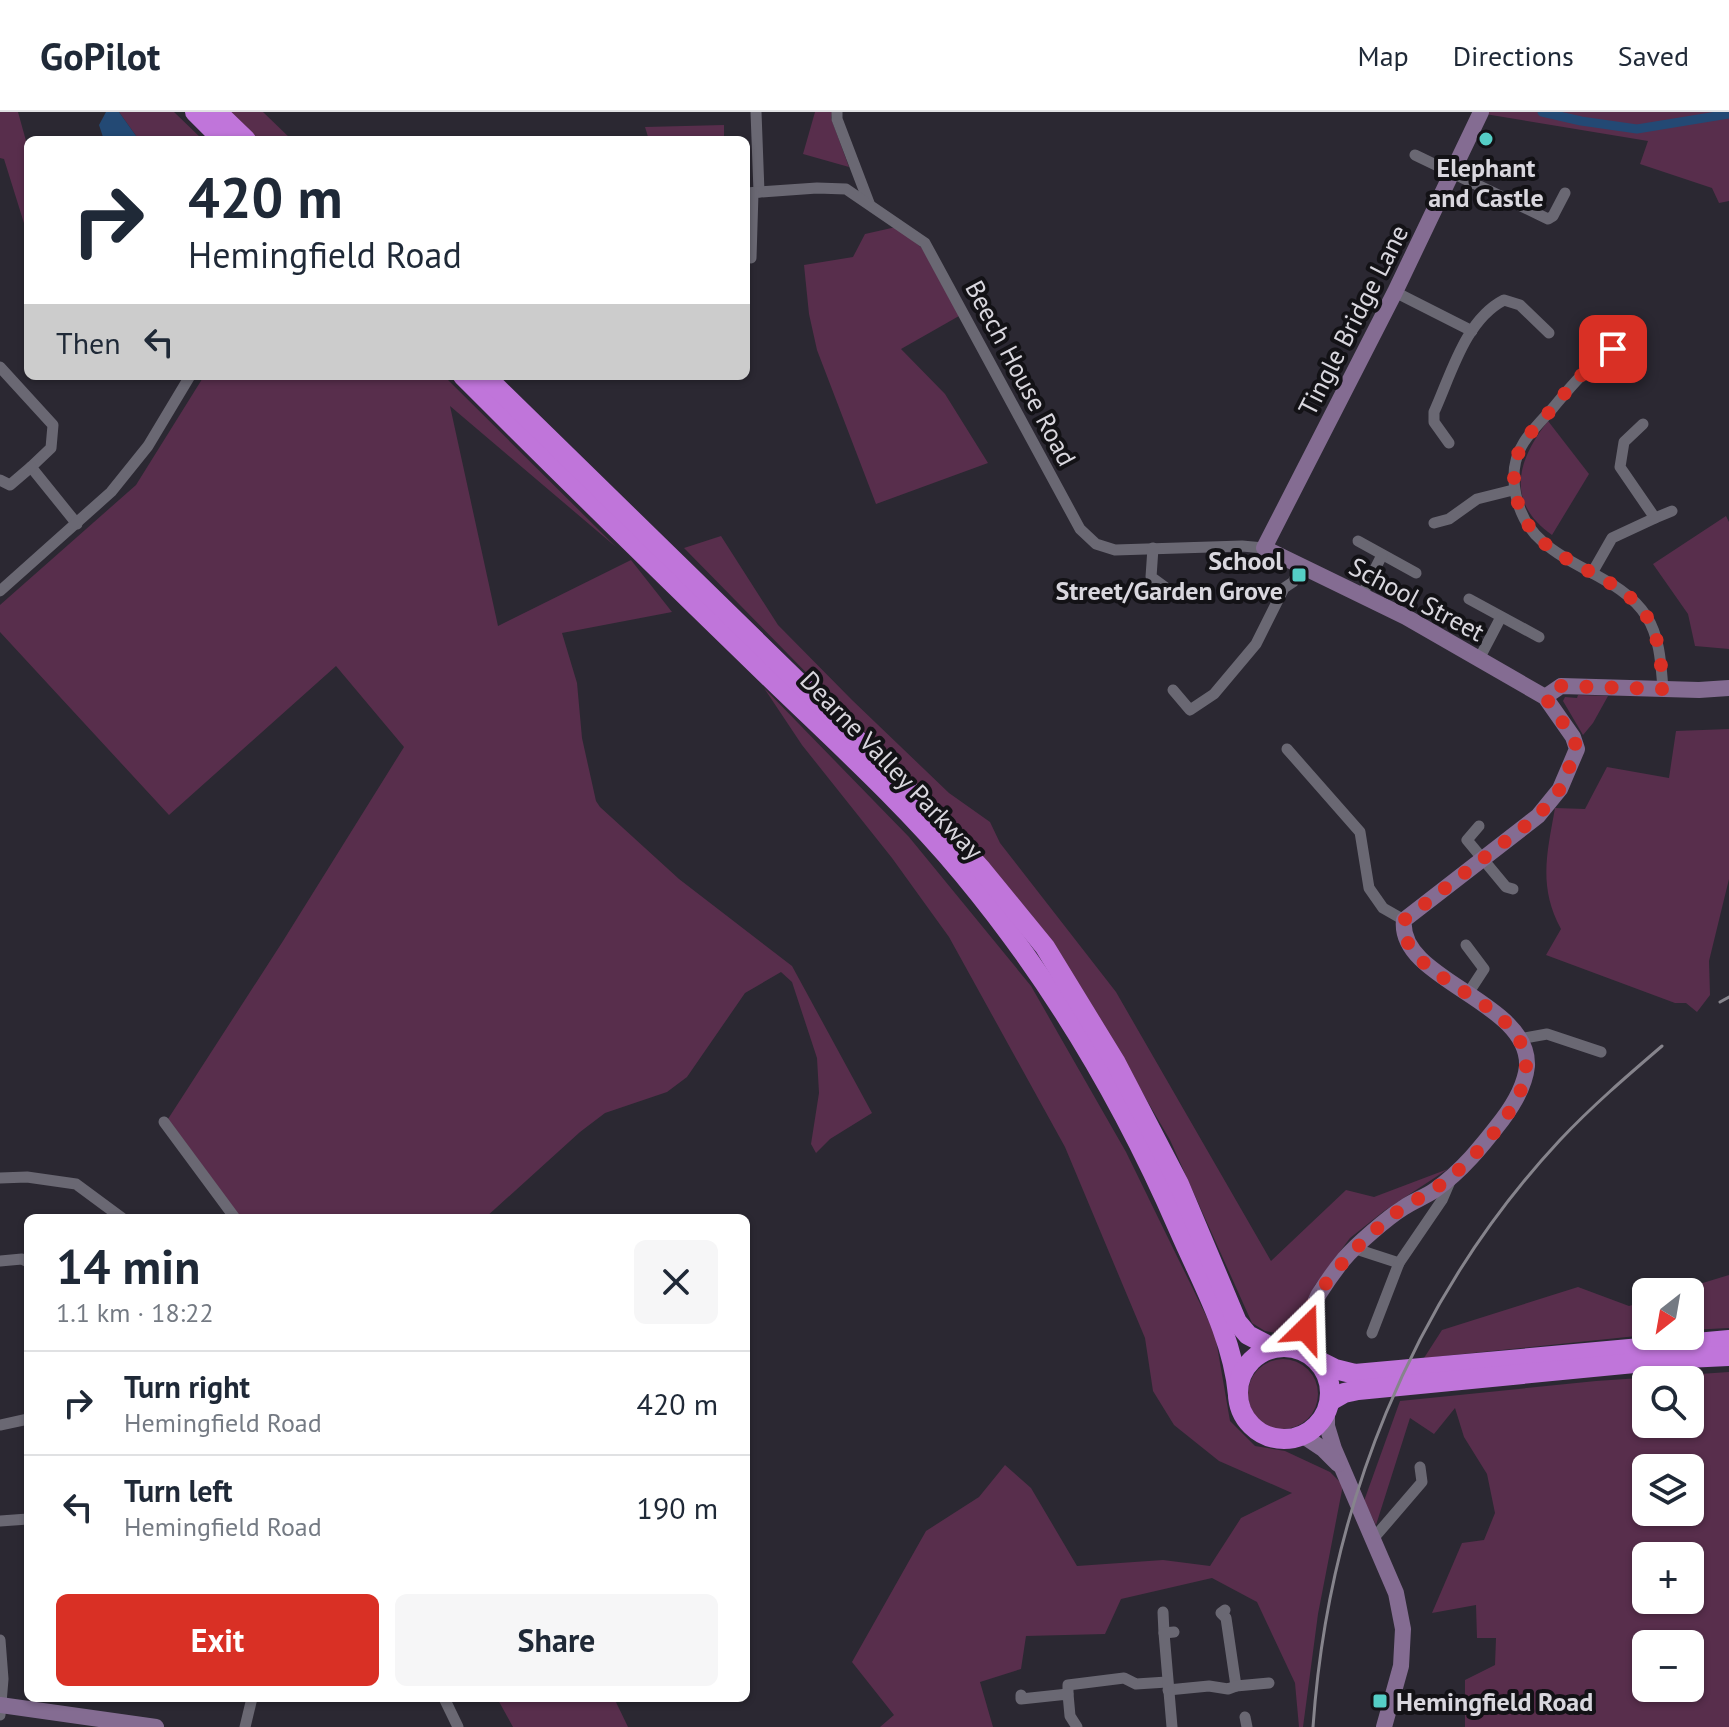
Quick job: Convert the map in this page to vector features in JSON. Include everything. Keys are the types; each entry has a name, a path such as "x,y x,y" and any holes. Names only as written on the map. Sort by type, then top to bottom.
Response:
{"highway":[{"path":"195,112 219,136"},
{"path":"217,112 242,136"},
{"name":"Dearne Valley Parkway","path":"467,380 897,801 963,874 1033,965 1095,1065 1162,1189 1225,1335 1238,1395"},
{"name":"Dearne Valley Parkway","path":"489,380 920,801 1045,947 1116,1063 1179,1184 1237,1322 1248,1335 1276,1348"},
{"path":"1328,1405 1357,1382 1729,1340"},
{"path":"1315,1358 1328,1379 1328,1405 1318,1425 1302,1435 1282,1439 1261,1432 1245,1416 1238,1395 1247,1366 1254,1358 1276,1348 1297,1349 1315,1358 1357,1382"},
{"path":"1440,1374 1729,1356"}],"street":[{"path":"751,258 756,112"},
{"path":"837,112 869,203"},
{"name":"Tingle Bridge Lane","path":"1264,548 1395,292 1481,112"},
{"path":"1415,155 1548,219 1553,216 1565,193"},
{"name":"Beech House Road","path":"753,193 846,189 925,243 1080,529 1096,544 1115,550 1264,548"},
{"path":"1395,292 1472,331"},
{"path":"1449,443 1434,422 1434,412 1472,331 1491,307 1504,300 1520,305 1549,333"},
{"path":"1613,349 1586,368 1523,443 1513,490 1527,522 1543,542 1630,598 1648,618 1659,649 1663,689"},
{"path":"0,367 53,425 51,448 31,467 5,482"},
{"path":"0,591 111,492 148,446 188,380"},
{"path":"1643,424 1627,438 1621,452 1620,467 1655,518"},
{"path":"31,467 77,524"},
{"path":"1606,470 1620,467"},
{"path":"1434,523 1449,519 1477,499 1513,490"},
{"path":"1592,573 1612,538 1672,511"},
{"path":"1358,541 1416,573"},
{"path":"1153,548 1151,577 1166,588"},
{"name":"School Street","path":"1264,548 1362,595 1545,697"},
{"path":"1362,595 1382,555"},
{"path":"1173,690 1190,710 1214,694 1256,644 1284,588 1293,582 1301,566"},
{"path":"1469,599 1539,637"},
{"path":"1479,659 1501,617"},
{"path":"1276,1348 1306,1321 1319,1294 1344,1259 1400,1210 1434,1190 1478,1151 1512,1107 1523,1085 1527,1063 1519,1039 1500,1016 1420,959 1407,944 1403,932 1404,920 1538,816 1560,789 1577,749 1573,737 1545,697 1561,686 1729,688"},
{"path":"1287,749 1360,832 1369,888 1383,908 1404,920"},
{"path":"1479,826 1467,840 1506,887 1513,889"},
{"path":"1466,945 1484,969 1467,995"},
{"path":"1519,1039 1547,1034 1601,1052"},
{"path":"164,1122 232,1214"},
{"path":"1372,1333 1399,1263 1442,1200 1453,1175"},
{"path":"0,1178 27,1177 76,1184 117,1214"},
{"path":"1356,1249 1399,1263"},
{"path":"0,1261 24,1260"},
{"path":"1306,1321 1308,1345 1315,1358"},
{"path":"1328,1405 1329,1434 1396,1593 1403,1629 1401,1666 1384,1727"},
{"path":"0,1425 24,1420"},
{"path":"1302,1435 1323,1449 1342,1470"},
{"path":"1373,1539 1422,1482 1420,1467"},
{"path":"0,1521 24,1519"},
{"path":"1225,1610 1221,1613 1226,1618 1236,1686"},
{"path":"1163,1612 1169,1633 1168,1686 1172,1727"},
{"path":"0,1640 3,1679 0,1709 156,1727"},
{"path":"1077,1727 1070,1716 1068,1685 1124,1678 1136,1684 1228,1689 1269,1683"},
{"path":"1021,1695 1021,1699 1068,1694"},
{"path":"245,1727 251,1702"},
{"path":"446,1702 458,1727"}],"shaded area":[{"path":"0,112 18,112 25,136 24,223 4,159 0,158"},
{"path":"119,112 174,112 199,136 136,136"},
{"path":"228,112 263,112 288,136 253,136"},
{"path":"815,112 832,112 831,118 849,167 803,154"},
{"path":"1473,112 1729,112 1729,201 1719,203 1712,188 1640,164 1648,141"},
{"path":"724,125 724,136 648,136 645,127"},
{"path":"896,227 922,248 959,316 901,349 945,394 988,463 876,504 817,350 809,314 804,265 853,257 865,234"},
{"path":"202,380 448,380 616,547 450,406 498,626 631,560 672,612 562,633 577,683 582,738 596,801 679,879 792,966 872,1113 830,1139 816,1153 811,1144 819,1093 817,1058 792,982 781,972 745,993 687,1077 667,1092 605,1113 489,1214 238,1214 168,1119 404,747 336,666 169,815 0,632 0,605 136,485"},
{"path":"1548,421 1589,474 1552,535 1527,509 1521,480 1529,451"},
{"path":"1726,516 1729,522 1729,649 1695,646 1688,614 1653,564"},
{"path":"721,536 778,625 949,793 990,822 1000,843 1116,992 1271,1261 1346,1190 1374,1197 1448,1169 1384,1211 1350,1238 1315,1285 1301,1316 1281,1334 1265,1331 1252,1323 1170,1140 1082,989 1030,913 941,810 684,548"},
{"path":"764,688 909,837 1031,986 1126,1152 1215,1334 1230,1421 1255,1446 1285,1451 1330,1472 1343,1485 1318,1614 1303,1727 1299,1727 1295,1683 1257,1602 1212,1578 1121,1599 1105,1634 1026,1636 1021,1669 980,1682 993,1727 880,1727 894,1715 852,1662 926,1531 979,1497 1005,1465 1031,1488 1077,1566 1163,1560 1210,1566 1241,1518 1292,1493 1219,1461 1174,1425 1153,1391 1145,1338 1065,1147 949,937 892,858 802,745"},
{"path":"1578,695 1608,696 1583,735 1563,701 1565,697 1577,698"},
{"path":"1729,729 1729,879 1709,961 1710,995 1697,1012 1686,1003 1675,1003 1546,955 1561,929 1549,899 1546,870 1555,808 1585,809 1607,767 1669,778 1676,731"},
{"path":"1729,1275 1729,1328 1704,1329 1704,1283"},
{"path":"1578,1287 1632,1305 1632,1336 1424,1358 1442,1330"},
{"path":"1283,1359 1308,1369 1318,1394 1308,1419 1283,1429 1258,1419 1248,1394 1258,1369"},
{"path":"1729,1372 1729,1727 1465,1727 1465,1680 1495,1665 1496,1638 1477,1638 1476,1605 1432,1613 1462,1543 1484,1540 1495,1513 1487,1474 1464,1437 1455,1408 1434,1434 1410,1418 1376,1525 1364,1501 1400,1401 1632,1379 1632,1438 1704,1438 1704,1374"},
{"path":"499,1702 616,1702 628,1727 513,1727"}],"water":[{"path":"106,112 119,112 136,136 103,136 99,125"}],"waterway":[{"path":"1542,112 1637,129 1729,114"}],"railway":[{"path":"1720,1002 1729,997"},
{"path":"1313,1727 1322,1646 1337,1567 1358,1489 1386,1412 1420,1339 1461,1269 1507,1202 1572,1127 1662,1046"}],"place":[{"name":"Elephant and Castle","path":"1486,139"},
{"name":"School Street/Garden Grove","path":"1299,575"},
{"name":"Hemingfield Road","path":"1380,1701"}],"route":[{"path":"1306,1329 1306,1321 1319,1294 1344,1259 1400,1210 1434,1190 1478,1151 1512,1107 1523,1085 1527,1063 1519,1039 1500,1016 1420,959 1407,944 1403,932 1404,920 1538,816 1560,789 1577,749 1573,737 1545,697 1561,686 1663,689 1659,649 1648,618 1630,598 1543,542 1527,522 1513,490 1523,443 1586,368 1613,349"}]}
